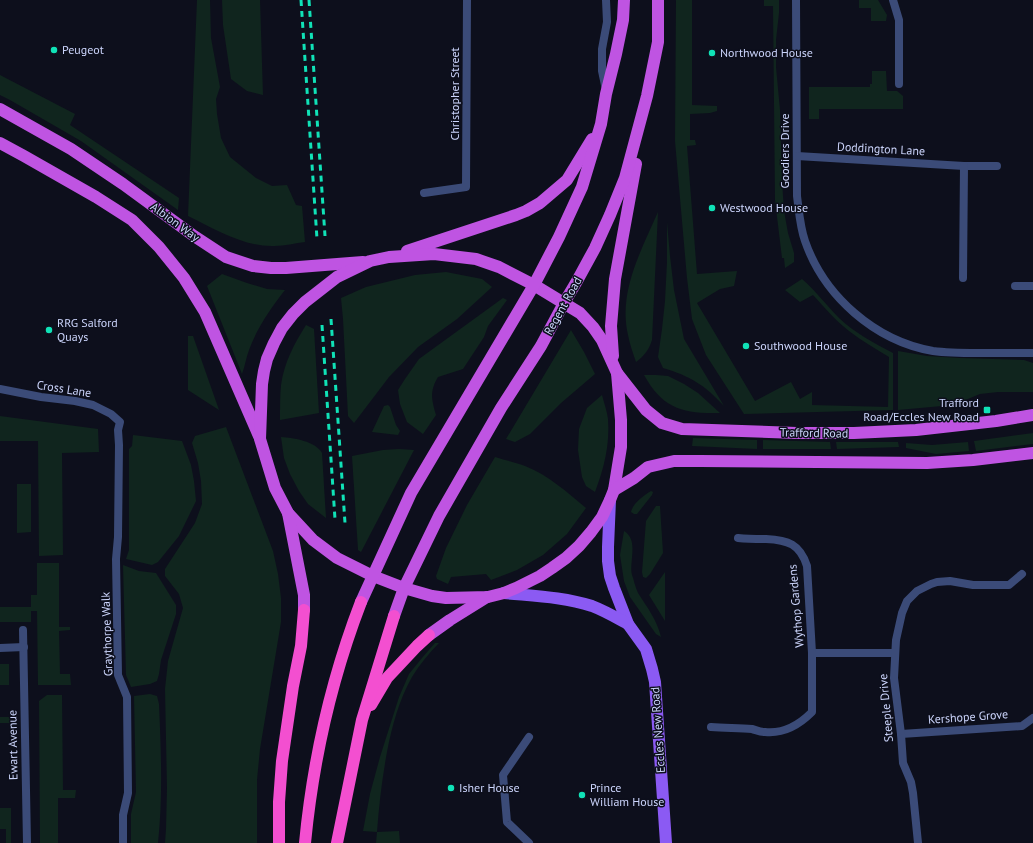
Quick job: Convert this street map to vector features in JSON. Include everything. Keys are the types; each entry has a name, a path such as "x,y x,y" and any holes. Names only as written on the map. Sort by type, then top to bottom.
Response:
{"highway":[{"path":"305,843 317,755 330,697 342,654 361,602 411,493 534,285 559,237 582,187 601,124 606,94 618,47 624,0"},
{"name":"Regent Road","path":"362,720 404,588 439,516 501,408 540,346 595,248 610,215 625,178 647,96 658,42 658,0"},
{"path":"601,124 567,180 540,203 516,215 389,257 370,261 337,277 305,302 282,328 267,359 264,371 262,384 260,439 275,488 288,513 313,540 338,558 373,576 404,588 432,596 446,598 488,597 504,593 528,583 566,558 579,546 602,517 612,495 621,447 621,420 611,326 615,279 647,96"},
{"name":"Albion Way","path":"0,109 71,148 194,236 226,257 253,266 271,268 370,261"},
{"name":"Albion Way","path":"0,143 96,197 132,220 159,247 184,278 205,312 260,439"},
{"path":"389,257 434,254 476,259 499,267 534,285 580,313 593,327 602,340 615,369"},
{"name":"Trafford Road","path":"615,369 646,410 662,423 682,429 797,433 854,433 923,429 996,421 1033,415"},
{"path":"612,495 648,467 674,462 730,461 927,463 973,460 1033,453"},
{"path":"278,840 282,761 293,686 301,646 304,610 304,595 288,513"},
{"path":"337,843 362,720 387,678 429,635 450,620 488,597"}],"main road":[{"name":"Eccles New Road","path":"612,495 608,546 610,576 628,624 646,649 655,682 666,843"},
{"name":"Eccles New Road","path":"504,593 578,602 594,607 628,624"}],"street":[{"name":"Christopher Street","path":"424,193 466,187 467,0"},
{"path":"606,0 607,22 602,49 602,71 606,94"},
{"name":"Goodiers Drive","path":"796,0 797,196 805,241 814,263 833,290 855,314 884,334 897,340 933,351 955,353 1033,353"},
{"path":"893,0 899,20 898,84"},
{"name":"Doddington Lane","path":"797,156 964,166 997,166"},
{"path":"963,278 964,166"},
{"path":"1015,286 1033,286"},
{"name":"Cross Lane","path":"0,389 41,398 75,401 93,405 111,414 120,422"},
{"name":"Graythorpe Walk","path":"120,422 118,430 116,559 118,676 127,697 128,793 123,815 123,843"},
{"name":"Wythop Gardens","path":"711,727 775,732 786,730 795,726 812,712 812,653 807,566 802,554 794,545 779,540 738,538"},
{"name":"Steeple Drive","path":"918,843 914,793 903,763 894,678 896,640 902,613 907,600 917,591 930,584 944,581 956,581 973,585 1009,586 1022,574"},
{"name":"Ewart Avenue","path":"24,630 27,843"},
{"path":"0,648 24,647"},
{"name":"Wythop Gardens","path":"812,653 895,653"},
{"name":"Kershope Grove","path":"901,734 1022,726 1033,718"},
{"path":"529,737 503,775 507,822 530,843"}],"green space":[{"path":"197,0 210,0 211,38 220,87 216,99 221,138 230,157 256,178 272,186 287,185 296,205 302,206 305,242 282,246 263,246 252,244 230,236 188,216"},
{"path":"222,0 260,0 263,95 247,91 231,79 223,25"},
{"path":"676,0 692,0 692,105 717,106 717,111 710,113 690,114 690,140 695,140 696,145 687,146 697,274 737,271 734,286 720,289 697,303 755,401 791,382 800,399 812,392 812,405 888,407 889,357 844,327 813,295 800,302 785,290 802,279 845,323 865,337 893,353 893,410 744,414 706,355 692,319 675,141"},
{"path":"764,0 779,0 776,40 776,67 780,110 782,181 784,211 788,233 794,253 794,262 785,268 784,258 782,258 775,200 773,6 764,6"},
{"path":"859,0 878,0 887,15 886,21 871,21 871,8 859,8"},
{"path":"872,71 886,71 887,91 897,91 903,96 903,109 819,109 819,119 809,119 809,87 870,87 870,84 872,84"},
{"path":"0,75 75,114 70,125 179,198 178,210 81,141 0,95"},
{"path":"658,212 652,340 646,352 636,362 628,335 626,303 638,257"},
{"path":"667,222 674,290 684,339 724,406 710,392 696,382 681,374 663,368 658,357 665,301"},
{"path":"446,272 482,279 492,287 457,319 418,347 389,377 354,423 348,416 341,298 366,287 415,275"},
{"path":"222,274 267,289 285,290 260,326 249,350 242,374 207,286"},
{"path":"503,298 507,300 488,326 484,337 463,369 438,377 435,382 432,396 436,415 423,434 407,422 400,404 398,390 419,359"},
{"path":"306,325 314,329 319,413 280,420 281,385 284,369"},
{"path":"571,330 595,374 561,403 530,434 515,442 506,439"},
{"path":"188,336 193,336 219,410 188,390"},
{"path":"898,351 927,356 1024,360 1033,363 1033,392 998,392 980,394 953,405 898,410"},
{"path":"644,375 668,376 684,384 698,393 720,413 695,412 675,407 659,395"},
{"path":"602,395 608,419 608,438 604,465 595,492 586,486 582,477 578,450 579,429 587,408"},
{"path":"388,405 400,431 398,435 372,432 384,406"},
{"path":"0,416 98,429 99,452 62,453 63,555 39,556 38,441 0,441"},
{"path":"226,427 273,551 281,598 281,622 260,749 257,780 257,843 165,843 167,788 165,689 168,661 183,608 179,594 165,576 165,569 195,523 202,504 201,481 198,463 192,443 195,436"},
{"path":"1033,433 1033,444 976,451 974,441"},
{"path":"133,435 182,441 191,465 194,481 196,501 179,536 158,562 152,565 126,559 129,550 129,449 132,446"},
{"path":"281,437 298,439 309,443 319,449 322,453 326,518 308,504 299,491 284,458"},
{"path":"693,438 757,440 757,449 692,446"},
{"path":"763,440 830,442 831,449 763,449"},
{"path":"836,442 898,442 899,447 837,449"},
{"path":"968,442 969,451 936,454 906,448 906,443 932,445"},
{"path":"383,450 414,450 361,552 358,550 352,456"},
{"path":"495,457 521,465 542,474 557,484 586,508 567,534 543,555 517,570 491,580 486,574 451,577 448,584 437,579 436,576 446,548 467,505"},
{"path":"17,484 31,484 31,532 17,533"},
{"path":"651,491 653,492 652,495 637,514 631,512 636,503"},
{"path":"656,506 660,506 663,553 646,578 643,577 642,572 646,521"},
{"path":"624,531 629,535 631,540 631,569 636,588 654,619 661,637 656,634 630,597 624,581 620,555"},
{"path":"37,563 59,563 59,627 70,627 70,630 59,631 60,674 70,674 71,685 38,685 37,611 31,611 31,622 0,622 0,607 31,607 31,595 37,595"},
{"path":"123,565 139,571 156,573 176,605 176,614 161,660 157,681 150,684 131,687 126,675"},
{"path":"665,572 665,621 649,595"},
{"path":"435,643 439,643 412,677 396,713 385,762 377,832 363,831 370,794 399,697 409,674"},
{"path":"0,664 9,664 9,685 0,685"},
{"path":"150,694 157,696 159,704 161,791 158,843 131,843 131,814 136,792 134,696"},
{"path":"47,695 62,695 63,790 76,790 75,798 58,798 58,843 40,843 39,701"},
{"path":"0,717 10,717 10,723 0,723"},
{"path":"0,808 11,808 11,843 6,843 6,829 0,829"},
{"path":"399,831 400,843 376,843 377,832"}],"railway":[{"path":"301,0 317,239"},
{"path":"309,0 325,236"},
{"path":"331,319 345,523"},
{"path":"322,325 335,519"}],"place":[{"name":"Peugeot","path":"54,50"},
{"name":"Northwood House","path":"712,53"},
{"name":"Westwood House","path":"712,208"},
{"name":"RRG Salford Quays","path":"49,330"},
{"name":"Southwood House","path":"746,346"},
{"name":"Trafford Road/Eccles New Road","path":"987,410"},
{"name":"Isher House","path":"451,788"},
{"name":"Prince William House","path":"582,795"}]}
